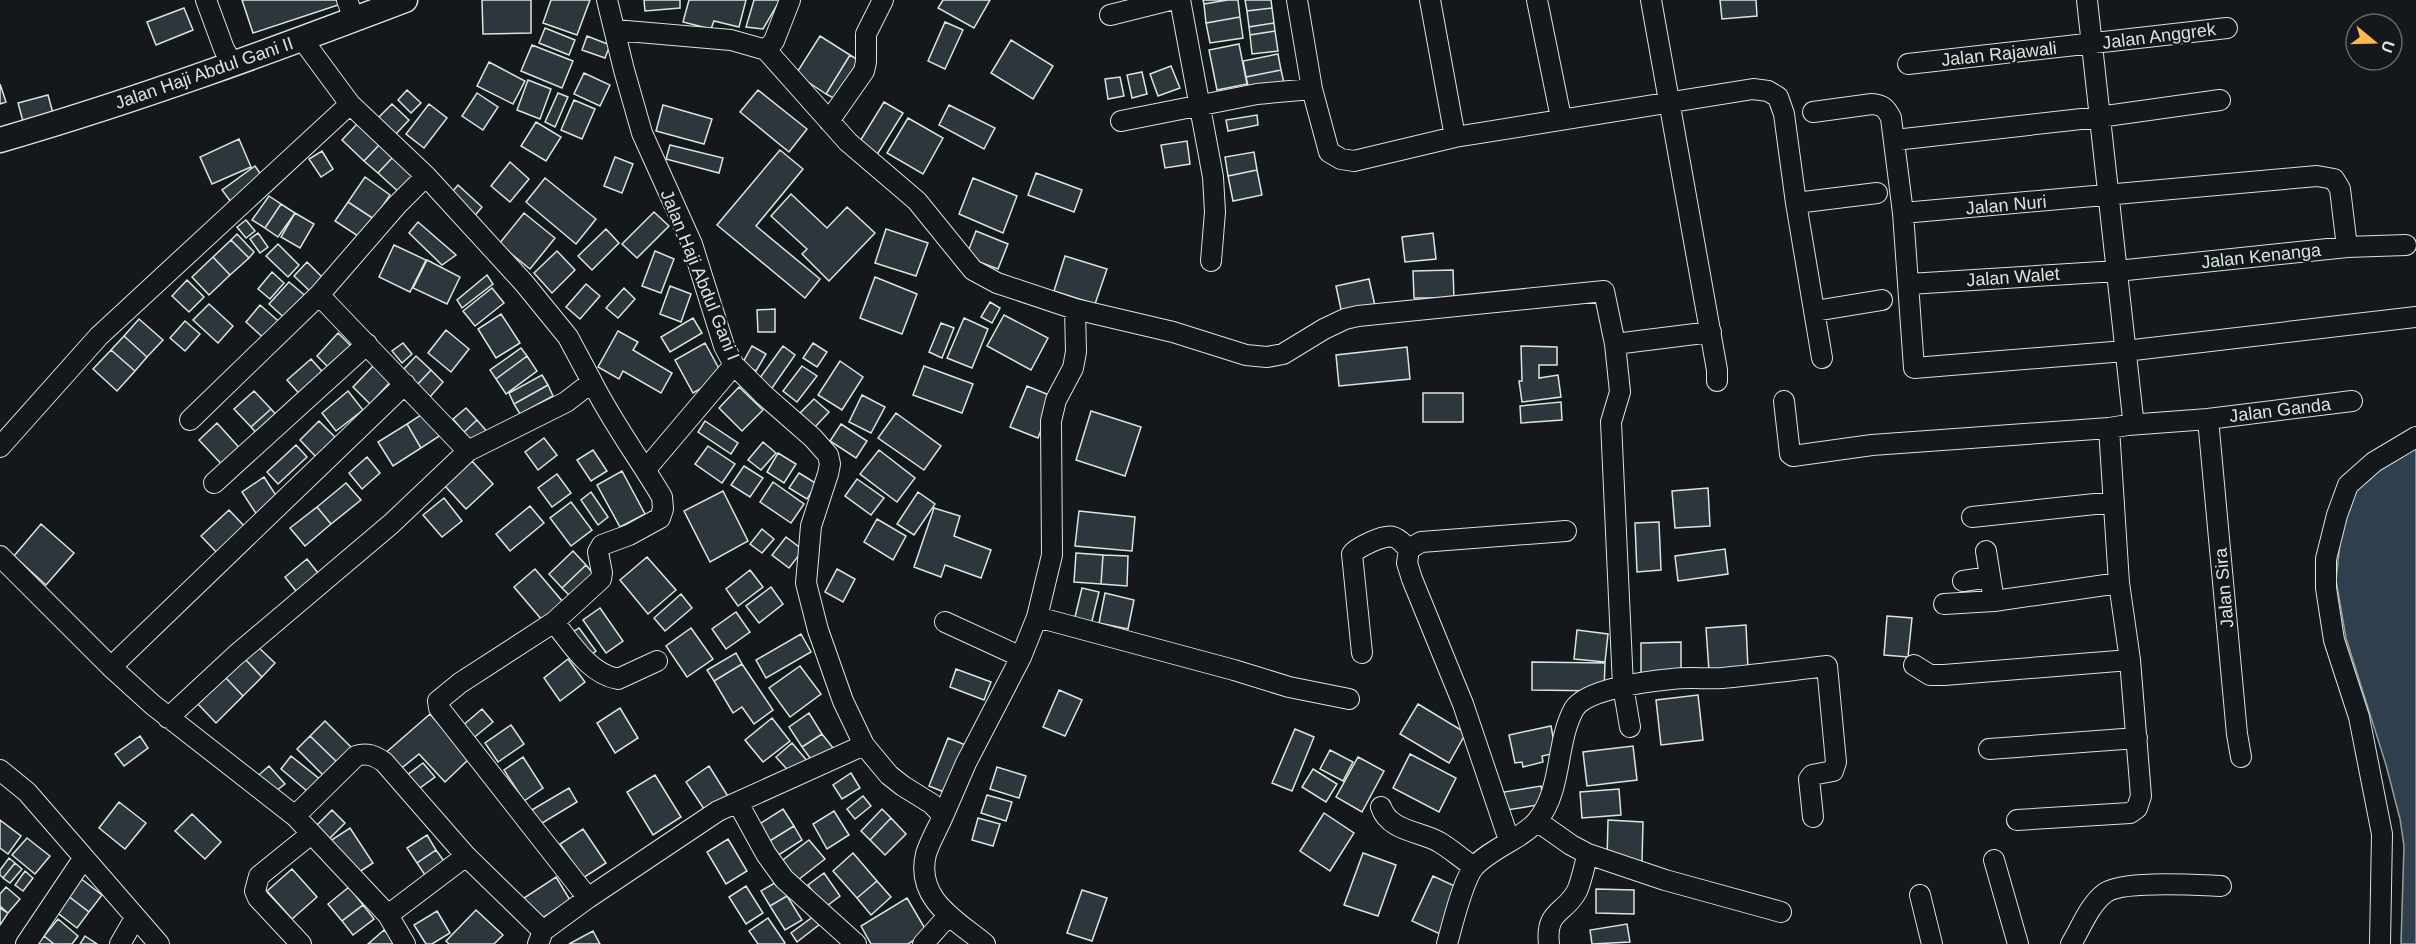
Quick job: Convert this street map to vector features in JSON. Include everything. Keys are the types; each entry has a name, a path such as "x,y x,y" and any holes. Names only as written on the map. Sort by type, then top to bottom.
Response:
{"street":[{"path":"206,0 224,49 233,65"},
{"name":"Jalan Haji Abdul Gani II","path":"0,140 76,118 233,65 302,39 350,10 405,0"},
{"name":"Jalan Haji Abdul Gani I","path":"607,0 642,133 692,244 716,323 734,364 828,455 830,464 828,474 811,526 807,590 818,630 843,701 864,745 889,775 932,804 944,816"},
{"path":"766,50 774,40 790,0"},
{"path":"830,121 864,71 867,34 883,0"},
{"path":"1110,15 1170,0"},
{"path":"1180,0 1213,177 1215,212 1211,261"},
{"path":"1297,0 1312,89 1329,152 1341,159 1354,161 1455,137 1561,118 1753,89 1768,91 1778,97 1784,114 1796,203 1822,358"},
{"path":"1430,0 1455,137"},
{"path":"1537,0 1561,118"},
{"path":"1651,0 1712,332 1718,370 1717,381"},
{"path":"2017,820 2130,813 2137,808 2140,796 2130,660 2119,583 2114,502 2118,427 2133,418 2098,117 2087,0"},
{"name":"Jalan Anggrek","path":"2090,44 2227,28"},
{"path":"615,30 731,40 766,50 848,142 917,201 973,270 997,283 1075,309 1173,332 1246,354 1267,357 1283,354 1324,329 1345,319 1358,316 1599,291 1606,294 1615,344 1620,392 1611,422 1623,686 1630,727"},
{"path":"302,39 350,104 426,176 524,283 561,328 604,406 662,497 663,509 660,518 629,535 603,545 598,552 601,579 554,622 438,701 439,708 588,898"},
{"name":"Jalan Rajawali","path":"1908,64 2090,44"},
{"path":"1121,121 1257,93 1312,89"},
{"path":"1895,140 2098,117 2220,100"},
{"path":"0,447 99,336 350,104"},
{"path":"1813,112 1872,104 1881,105 1887,109 1891,118 1903,213 1914,368 2125,351 2416,317"},
{"path":"190,420 319,296 426,176"},
{"name":"Jalan Nuri","path":"1903,213 2317,176 2334,179 2340,189 2347,247"},
{"path":"1796,203 1877,193"},
{"name":"Jalan Kenanga","path":"2117,271 2347,247 2406,245"},
{"name":"Jalan Walet","path":"1909,284 2117,271"},
{"path":"319,296 468,451"},
{"path":"1815,311 1882,300"},
{"path":"985,944 949,915 930,894 923,877 927,853 966,763 1021,657 1037,617 1052,555 1051,421 1056,400 1073,368 1076,352 1075,309"},
{"path":"1615,344 1712,332"},
{"path":"214,483 367,344"},
{"path":"646,469 734,364"},
{"path":"168,718 236,655 383,532 468,451 566,402 592,382"},
{"path":"111,667 405,384"},
{"name":"Jalan Ganda","path":"1784,401 1790,454 1793,456 1872,445 2208,419 2352,401"},
{"name":"Jalan Sira","path":"2208,419 2241,758"},
{"path":"2380,944 2382,834 2359,717 2334,640 2326,588 2326,559 2337,515 2348,485 2374,462 2416,437"},
{"path":"1972,517 2114,502"},
{"path":"1409,549 1421,542 1566,531"},
{"path":"1362,653 1352,554 1355,549 1386,537 1396,538 1409,549"},
{"path":"1409,549 1407,563 1412,579 1463,704 1509,840"},
{"path":"1986,551 1994,600"},
{"path":"0,556 111,667 168,718 296,816 388,915 405,944"},
{"path":"1962,581 1990,577"},
{"path":"1944,604 1994,600 2119,583"},
{"path":"1037,617 1289,687 1349,699"},
{"path":"554,622 584,659 612,678 618,679 657,661"},
{"path":"945,622 1021,657"},
{"path":"1914,665 1930,675 1944,675 2130,660"},
{"path":"1446,944 1474,867 1537,821 1554,787 1563,735 1576,707 1584,699 1623,686 1672,679 1720,678 1827,666 1836,762 1833,771 1812,775 1809,779 1813,817"},
{"path":"1989,749 2137,738"},
{"path":"296,816 356,756 372,755 384,762 541,938 588,898 709,817 864,745"},
{"path":"0,770 27,792 83,860 159,944"},
{"path":"738,803 766,854 784,879 856,944"},
{"path":"1381,807 1383,815 1390,822 1438,842 1474,867"},
{"path":"1537,821 1587,854 1665,880 1781,912"},
{"path":"301,944 258,898 255,891 259,876 311,834"},
{"path":"1549,944 1548,936 1552,918 1576,894 1587,854"},
{"path":"388,915 466,856"},
{"path":"26,944 83,860"},
{"path":"1994,860 2018,944"},
{"path":"2071,944 2094,904 2103,894 2112,889 2132,885 2221,885"},
{"path":"1920,895 1932,944"},
{"path":"922,944 949,915"},
{"path":"120,944 135,918"}],"water":[{"path":"2416,443 2416,944 2401,944 2404,846 2400,819 2386,765 2346,638 2336,580 2342,525 2355,486"}],"building":[{"path":"242,0 343,0 344,3 253,33"},
{"path":"482,0 531,0 531,33 483,34"},
{"path":"551,0 590,0 577,35 543,23"},
{"path":"644,0 680,0 680,8 645,11"},
{"path":"689,0 746,0 739,27 714,21 711,29 683,22"},
{"path":"754,0 780,0 763,29 746,27"},
{"path":"943,0 990,0 974,28 938,8"},
{"path":"1203,0 1228,0 1204,4"},
{"path":"1238,0 1240,17 1206,23 1204,4"},
{"path":"1245,0 1271,0 1272,8 1247,11"},
{"path":"1720,0 1756,0 1757,16 1722,19"},
{"path":"184,8 193,30 156,45 147,22"},
{"path":"1272,8 1274,23 1249,27 1247,11"},
{"path":"1240,17 1243,38 1210,43 1206,23"},
{"path":"945,22 963,30 945,69 928,61"},
{"path":"1274,23 1275,31 1250,35 1249,27"},
{"path":"545,28 575,40 569,55 539,43"},
{"path":"1275,31 1278,51 1252,54 1250,35"},
{"path":"587,36 610,45 605,58 582,50"},
{"path":"820,36 850,55 826,94 796,74"},
{"path":"1011,40 1053,66 1033,99 991,73"},
{"path":"1239,44 1247,84 1217,90 1209,50"},
{"path":"532,45 573,61 562,88 521,71"},
{"path":"1278,54 1281,70 1246,77 1243,61"},
{"path":"850,55 863,63 839,101 826,94"},
{"path":"489,62 525,81 513,104 477,86"},
{"path":"1171,66 1180,88 1158,96 1150,74"},
{"path":"1281,70 1284,83 1249,90 1246,77"},
{"path":"1142,72 1147,94 1132,98 1127,75"},
{"path":"584,73 610,85 600,106 574,94"},
{"path":"1120,77 1124,96 1108,99 1105,79"},
{"path":"528,80 551,89 540,119 517,110"},
{"path":"0,84 6,102 0,104"},
{"path":"407,90 421,103 411,113 398,100"},
{"path":"758,90 807,129 789,152 740,112"},
{"path":"477,93 498,107 483,130 462,116"},
{"path":"558,93 568,97 555,127 545,122"},
{"path":"48,95 54,117 24,125 18,103"},
{"path":"574,100 595,109 582,139 561,130"},
{"path":"884,102 903,113 875,158 857,146"},
{"path":"392,104 409,120 395,135 377,119"},
{"path":"429,104 447,118 424,148 406,134"},
{"path":"663,105 712,119 704,144 656,131"},
{"path":"949,105 995,128 984,149 939,125"},
{"path":"1257,115 1258,125 1228,131 1226,120"},
{"path":"908,118 943,138 923,174 887,153"},
{"path":"536,122 561,137 546,161 521,146"},
{"path":"358,123 381,143 364,161 342,140"},
{"path":"239,139 251,167 212,184 200,157"},
{"path":"1187,141 1190,164 1165,168 1161,145"},
{"path":"381,143 394,156 378,173 364,161"},
{"path":"670,145 723,158 719,173 666,159"},
{"path":"780,150 803,169 756,226 820,279 805,298 717,225"},
{"path":"322,151 333,169 321,177 309,159"},
{"path":"1254,152 1257,170 1228,176 1225,157"},
{"path":"394,156 418,179 402,195 378,173"},
{"path":"615,157 633,164 622,193 604,186"},
{"path":"510,162 529,179 510,202 491,186"},
{"path":"255,166 264,179 231,202 222,190"},
{"path":"1257,170 1262,195 1233,201 1228,176"},
{"path":"1036,173 1082,190 1074,212 1028,195"},
{"path":"365,177 390,195 374,219 348,202"},
{"path":"545,178 596,219 576,244 526,202"},
{"path":"973,178 1017,196 1003,233 959,214"},
{"path":"458,185 482,207 472,219 448,197"},
{"path":"791,194 827,228 847,207 875,233 829,281 802,254 807,249 771,216"},
{"path":"269,196 281,204 265,228 252,220"},
{"path":"348,202 374,219 361,238 335,221"},
{"path":"281,204 295,213 278,237 265,228"},
{"path":"654,212 669,226 637,258 622,244"},
{"path":"295,213 314,224 300,248 281,237"},
{"path":"524,213 555,238 530,269 499,244"},
{"path":"246,220 255,231 246,238 237,227"},
{"path":"418,222 456,255 442,265 409,233"},
{"path":"606,229 619,243 592,270 578,256"},
{"path":"886,229 928,243 916,276 875,263"},
{"path":"976,231 1008,244 998,269 966,257"},
{"path":"258,233 268,247 260,253 250,239"},
{"path":"1433,233 1436,259 1405,262 1402,237"},
{"path":"237,234 254,252 249,258 231,240"},
{"path":"231,240 249,258 230,275 213,257"},
{"path":"278,244 299,265 288,277 266,256"},
{"path":"394,245 426,260 410,292 379,277"},
{"path":"557,251 575,270 552,293 534,273"},
{"path":"655,251 674,259 661,293 642,286"},
{"path":"1065,256 1107,269 1095,304 1054,291"},
{"path":"213,257 230,275 209,295 192,277"},
{"path":"427,260 460,277 447,304 413,288"},
{"path":"307,262 328,283 315,296 294,276"},
{"path":"1453,270 1454,298 1414,298 1413,271"},
{"path":"272,272 284,283 270,299 258,289"},
{"path":"487,275 493,284 462,308 457,300"},
{"path":"875,277 917,294 902,334 860,318"},
{"path":"1369,279 1375,306 1342,314 1336,286"},
{"path":"187,280 204,297 189,312 172,296"},
{"path":"289,282 308,298 288,321 269,304"},
{"path":"586,284 600,296 580,319 566,307"},
{"path":"670,286 691,294 681,322 660,314"},
{"path":"492,288 504,303 475,326 463,311"},
{"path":"624,288 635,299 618,318 606,308"},
{"path":"990,302 1000,308 992,323 981,317"},
{"path":"209,304 233,326 218,343 193,320"},
{"path":"260,305 283,325 268,342 246,322"},
{"path":"775,309 775,332 758,332 757,310"},
{"path":"501,314 520,343 496,358 478,329"},
{"path":"1004,315 1048,338 1031,370 987,346"},
{"path":"693,318 702,333 670,352 661,337"},
{"path":"964,318 988,329 972,368 947,358"},
{"path":"139,319 163,340 147,357 124,336"},
{"path":"185,321 200,334 185,351 170,338"},
{"path":"941,323 954,328 942,358 929,352"},
{"path":"446,330 469,349 451,372 428,353"},
{"path":"618,331 638,342 633,350 672,373 661,393 623,371 619,379 598,367"},
{"path":"338,333 355,350 333,372 317,356"},
{"path":"124,336 147,357 135,371 111,350"},
{"path":"403,343 412,354 402,363 392,351"},
{"path":"705,343 723,376 693,393 675,360"},
{"path":"813,343 827,352 817,367 803,358"},
{"path":"752,346 766,354 756,371 742,364"},
{"path":"783,346 795,355 770,391 757,382"},
{"path":"1521,346 1557,347 1557,365 1539,365 1539,378 1558,375 1561,397 1522,402 1519,381 1522,381"},
{"path":"1407,347 1410,379 1339,386 1336,355"},
{"path":"521,348 527,356 496,379 490,370"},
{"path":"111,350 135,371 117,391 93,369"},
{"path":"416,356 431,370 417,385 402,371"},
{"path":"527,356 537,371 506,394 496,379"},
{"path":"311,359 328,378 304,399 287,380"},
{"path":"840,361 863,377 842,410 818,395"},
{"path":"376,363 393,379 370,404 353,387"},
{"path":"802,366 817,376 797,402 783,391"},
{"path":"924,366 973,384 962,413 913,395"},
{"path":"431,370 443,382 430,397 417,385"},
{"path":"542,375 548,385 514,404 509,393"},
{"path":"548,385 553,396 520,414 514,404"},
{"path":"1027,386 1054,397 1038,438 1010,427"},
{"path":"739,387 763,410 742,431 719,408"},
{"path":"254,391 271,409 251,427 234,409"},
{"path":"348,391 363,410 336,431 322,413"},
{"path":"1423,393 1463,393 1463,422 1423,422"},
{"path":"862,395 885,407 871,433 849,422"},
{"path":"814,399 829,412 815,427 800,413"},
{"path":"1561,402 1562,420 1521,423 1520,406"},
{"path":"466,408 477,420 464,432 453,419"},
{"path":"271,409 281,420 260,437 251,427"},
{"path":"427,411 441,435 421,448 407,424"},
{"path":"1091,411 1141,427 1125,476 1076,460"},
{"path":"896,413 941,446 924,470 878,438"},
{"path":"477,420 490,435 476,445 464,432"},
{"path":"319,421 336,438 316,457 300,440"},
{"path":"705,421 738,443 731,454 698,432"},
{"path":"217,423 244,453 226,469 199,440"},
{"path":"407,424 421,448 393,466 378,442"},
{"path":"841,424 867,441 856,458 830,441"},
{"path":"544,438 557,455 538,470 525,452"},
{"path":"763,442 776,453 761,470 748,460"},
{"path":"296,445 307,457 278,484 267,472"},
{"path":"708,446 735,464 722,483 695,464"},
{"path":"593,450 607,471 591,481 577,460"},
{"path":"879,450 915,478 897,502 860,474"},
{"path":"778,453 796,464 784,483 767,472"},
{"path":"367,457 380,473 362,489 349,473"},
{"path":"472,461 493,484 466,509 445,486"},
{"path":"744,466 763,478 750,497 731,485"},
{"path":"622,471 645,514 620,527 597,485"},
{"path":"799,473 817,484 807,499 789,488"},
{"path":"557,474 571,493 552,507 538,488"},
{"path":"264,477 279,500 257,515 242,492"},
{"path":"857,479 884,498 871,515 845,496"},
{"path":"773,482 804,504 791,523 760,502"},
{"path":"346,483 361,500 331,524 317,507"},
{"path":"1708,488 1710,526 1675,528 1672,491"},
{"path":"723,491 748,541 710,562 684,511"},
{"path":"591,492 608,517 598,525 581,500"},
{"path":"918,492 935,504 914,535 897,524"},
{"path":"444,498 462,521 442,537 423,515"},
{"path":"571,502 592,530 571,546 550,518"},
{"path":"530,506 544,523 510,551 496,534"},
{"path":"317,507 331,524 305,546 290,528"},
{"path":"934,508 960,516 954,536 991,550 981,578 945,565 941,577 914,567"},
{"path":"229,510 248,530 221,557 201,536"},
{"path":"1079,511 1135,517 1132,551 1075,546"},
{"path":"877,519 906,536 893,560 864,542"},
{"path":"1659,522 1661,570 1637,572 1635,523"},
{"path":"41,524 74,553 46,585 14,556"},
{"path":"762,529 774,539 762,553 750,544"},
{"path":"786,537 803,550 789,568 772,555"},
{"path":"1725,549 1728,574 1678,581 1675,556"},
{"path":"573,551 586,565 562,588 549,574"},
{"path":"1076,553 1103,555 1101,584 1074,582"},
{"path":"1103,555 1128,556 1127,586 1101,584"},
{"path":"647,557 676,590 648,614 620,580"},
{"path":"307,559 322,578 300,596 285,577"},
{"path":"586,565 597,578 571,597 562,588"},
{"path":"535,569 563,602 542,620 514,587"},
{"path":"837,569 855,579 843,602 825,592"},
{"path":"750,570 763,587 738,606 726,589"},
{"path":"771,587 783,604 759,623 746,606"},
{"path":"1082,588 1099,592 1091,625 1074,621"},
{"path":"1105,593 1134,600 1128,629 1099,623"},
{"path":"681,594 692,608 665,631 654,618"},
{"path":"600,608 623,641 606,653 583,620"},
{"path":"736,612 750,632 726,649 712,629"},
{"path":"1887,616 1912,618 1908,657 1884,655"},
{"path":"1746,625 1748,669 1709,671 1706,628"},
{"path":"579,628 596,651 588,657 570,634"},
{"path":"691,628 713,659 687,677 666,646"},
{"path":"1577,630 1608,634 1605,662 1574,659"},
{"path":"801,634 811,652 766,678 756,660"},
{"path":"1681,642 1681,675 1641,676 1641,643"},
{"path":"256,645 275,663 262,677 244,658"},
{"path":"736,653 742,664 714,681 707,670"},
{"path":"244,658 262,677 243,696 225,677"},
{"path":"568,659 585,682 560,701 544,678"},
{"path":"1532,662 1605,663 1604,691 1532,690"},
{"path":"742,664 773,710 754,724 742,707 733,713 714,681"},
{"path":"800,666 821,694 790,717 769,688"},
{"path":"956,669 991,682 984,700 950,687"},
{"path":"225,677 243,696 216,723 198,704"},
{"path":"1059,690 1082,700 1065,736 1043,727"},
{"path":"1698,695 1703,740 1661,745 1656,700"},
{"path":"1418,704 1466,733 1449,763 1400,734"},
{"path":"620,708 638,738 615,753 597,723"},
{"path":"482,709 493,722 471,740 461,727"},
{"path":"809,713 822,734 802,747 789,727"},
{"path":"430,714 469,759 445,782 419,754 398,771 383,755"},
{"path":"772,718 790,741 763,762 745,740"},
{"path":"325,721 352,748 338,763 310,736"},
{"path":"511,725 524,744 498,762 485,743"},
{"path":"1551,726 1556,753 1542,756 1543,762 1523,767 1522,762 1515,763 1509,735"},
{"path":"1295,729 1314,737 1292,791 1272,783"},
{"path":"822,734 837,753 816,766 802,747"},
{"path":"140,736 148,748 124,766 115,754"},
{"path":"310,736 338,763 324,776 297,749"},
{"path":"948,738 968,746 949,794 929,786"},
{"path":"792,743 809,763 794,777 776,757"},
{"path":"1633,746 1637,780 1587,786 1583,752"},
{"path":"1330,750 1353,762 1343,781 1320,769"},
{"path":"1410,754 1456,778 1439,812 1393,788"},
{"path":"291,756 326,784 313,796 281,769"},
{"path":"523,757 543,788 524,801 504,770"},
{"path":"1358,757 1384,771 1362,812 1336,797"},
{"path":"423,763 435,777 417,790 406,776"},
{"path":"269,766 285,784 272,794 253,780"},
{"path":"709,766 731,801 708,815 686,782"},
{"path":"997,767 1026,776 1019,798 990,789"},
{"path":"1313,769 1337,784 1326,802 1302,787"},
{"path":"851,773 860,788 842,799 833,785"},
{"path":"655,775 681,817 653,835 627,792"},
{"path":"1541,786 1544,804 1507,810 1504,792"},
{"path":"569,788 577,802 539,825 530,811"},
{"path":"1619,789 1621,815 1582,818 1580,792"},
{"path":"987,795 1012,802 1006,821 981,813"},
{"path":"863,796 871,806 855,819 847,809"},
{"path":"119,802 146,823 125,849 99,828"},
{"path":"783,809 794,826 768,842 758,825"},
{"path":"882,809 891,818 870,840 861,831"},
{"path":"332,810 345,823 325,843 312,830"},
{"path":"834,811 849,835 827,849 813,824"},
{"path":"1324,813 1354,833 1330,871 1300,851"},
{"path":"192,814 221,842 205,859 175,831"},
{"path":"891,818 906,834 885,855 870,840"},
{"path":"978,818 1000,824 993,846 972,840"},
{"path":"0,820 21,836 8,854 0,848"},
{"path":"1608,820 1643,822 1642,862 1607,859"},
{"path":"794,826 802,840 777,856 768,842"},
{"path":"350,828 373,863 353,876 330,841"},
{"path":"583,829 606,863 583,878 560,844"},
{"path":"427,835 436,850 417,863 407,848"},
{"path":"27,838 50,856 35,874 12,855"},
{"path":"728,839 747,871 726,884 707,852"},
{"path":"809,840 825,859 794,883 779,863"},
{"path":"436,850 449,868 429,881 417,863"},
{"path":"853,853 877,881 857,898 833,871"},
{"path":"1363,853 1396,865 1378,916 1344,905"},
{"path":"9,858 15,863 3,878 0,870"},
{"path":"15,863 22,869 10,883 3,878"},
{"path":"292,869 317,897 292,919 267,891"},
{"path":"25,871 33,878 23,891 15,885"},
{"path":"824,873 840,896 824,908 808,885"},
{"path":"1433,876 1461,889 1440,934 1412,921"},
{"path":"556,877 570,900 538,921 524,898"},
{"path":"80,878 102,895 89,912 67,895"},
{"path":"778,881 787,896 770,906 761,891"},
{"path":"877,881 891,897 871,915 857,898"},
{"path":"746,886 763,913 746,924 729,897"},
{"path":"6,887 20,899 8,913 0,906 0,894"},
{"path":"349,887 363,905 342,921 328,904"},
{"path":"1596,889 1634,890 1634,914 1596,913"},
{"path":"1082,890 1107,898 1092,941 1067,933"},
{"path":"67,895 89,912 77,928 55,911"},
{"path":"787,896 802,920 785,930 770,906"},
{"path":"907,898 927,932 908,944 871,944 861,926"},
{"path":"363,905 374,919 353,935 342,921"},
{"path":"0,908 8,913 0,925"},
{"path":"476,910 503,935 494,944 449,944 446,941"},
{"path":"437,911 450,933 432,944 426,944 414,925"},
{"path":"814,916 820,924 797,942 791,933"},
{"path":"768,918 784,944 758,944 749,931"},
{"path":"58,919 78,936 72,944 54,944 44,936"},
{"path":"1627,924 1630,942 1592,944 1590,930"},
{"path":"384,930 397,944 368,944"},
{"path":"593,931 600,944 569,944"},
{"path":"44,936 54,944 38,944"},
{"path":"85,936 97,944 80,944"}]}
